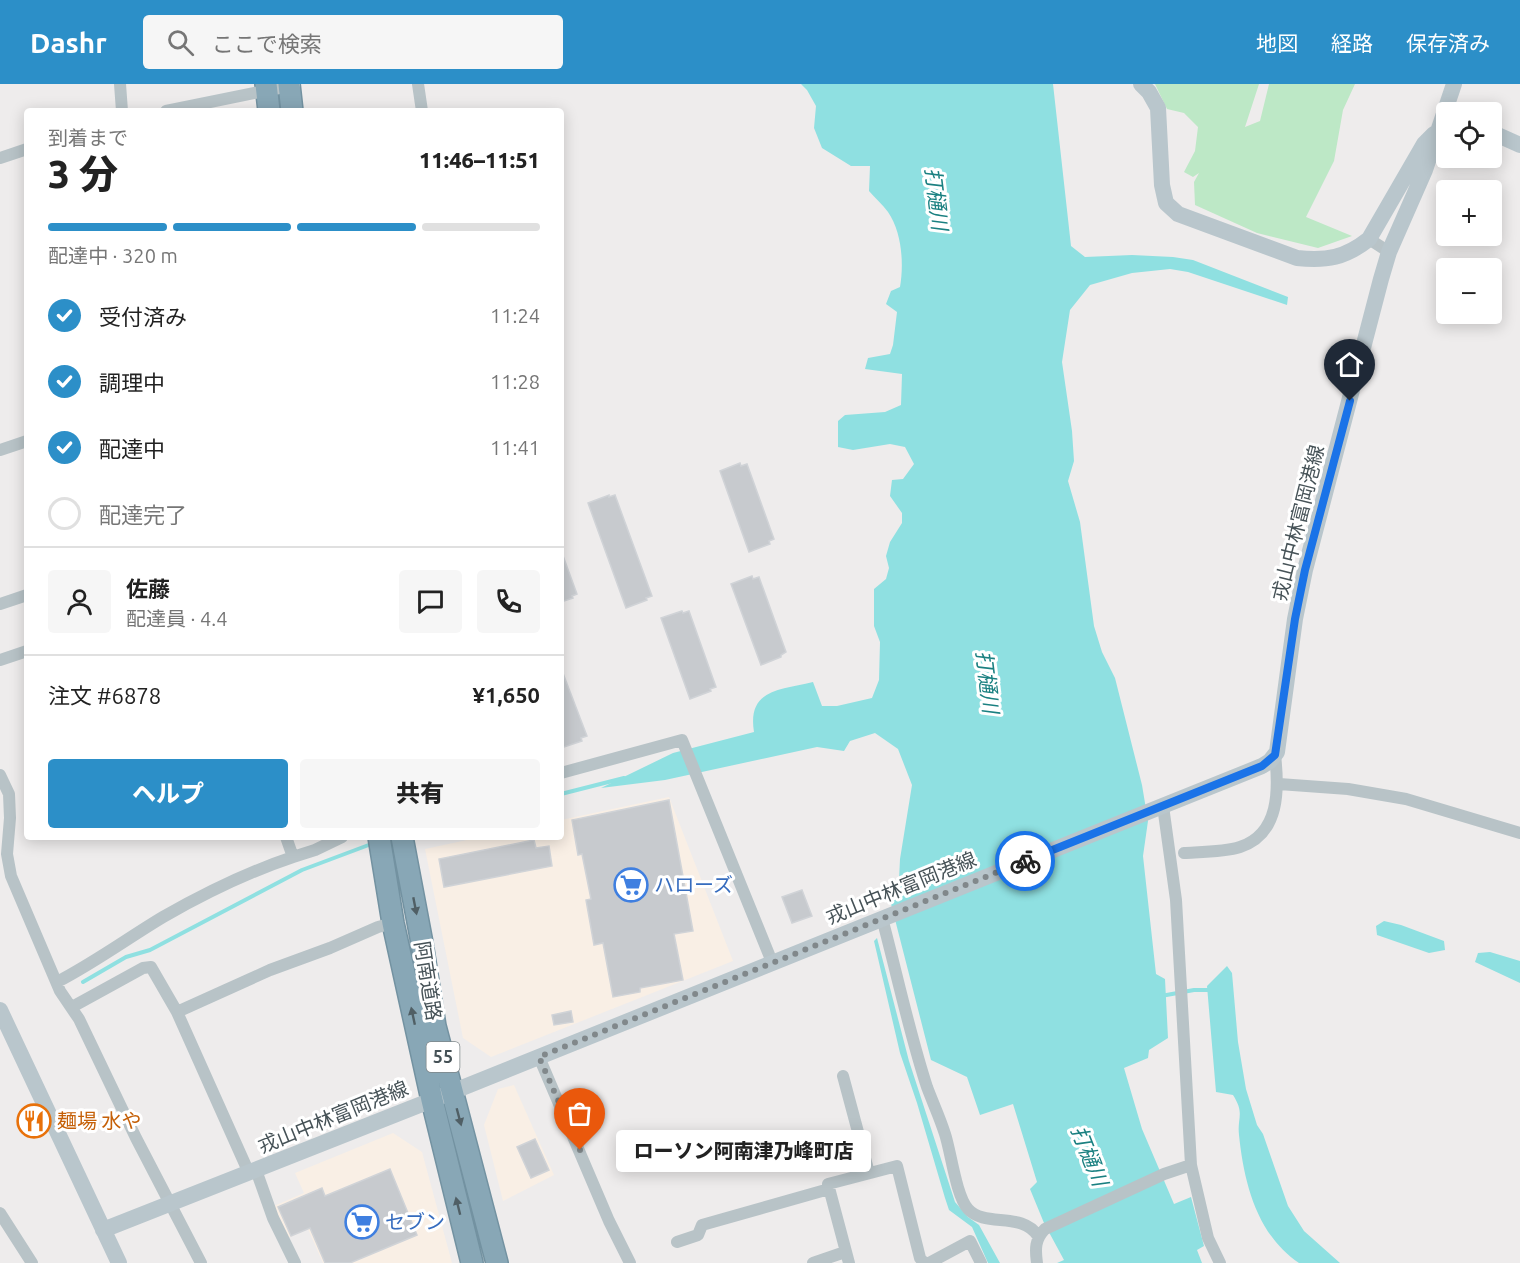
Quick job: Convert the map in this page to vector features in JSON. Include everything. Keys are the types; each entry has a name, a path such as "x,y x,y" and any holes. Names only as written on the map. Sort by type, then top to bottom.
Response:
{"highway":[{"path":"292,85 292,108"},
{"name":"阿南道路","path":"403,843 435,1026 497,1263"},
{"name":"阿南道路","path":"380,846 393,923 432,1100 472,1263"}],"main road":[{"name":"戎山中林富岡港線","path":"1141,84 1149,92 1158,108 1162,185 1166,203 1178,214 1298,258 1316,260 1340,257 1358,248 1369,239 1424,144 1436,133"},
{"name":"戎山中林富岡港線","path":"1449,102 1454,84"},
{"path":"1502,137 1520,145"},
{"name":"戎山中林富岡港線","path":"103,1230 253,1172 1262,766 1275,755 1295,619 1305,570 1389,252 1436,140"},
{"path":"0,1010 6,1037 119,1263"}],"street":[{"path":"120,84 122,108"},
{"path":"418,84 422,108"},
{"path":"185,108 267,95 292,85"},
{"path":"0,159 24,150"},
{"path":"1369,239 1389,252"},
{"path":"0,450 24,442"},
{"path":"0,604 24,595"},
{"path":"0,660 24,652"},
{"path":"564,772 682,740 772,962"},
{"path":"1184,853 1240,848 1259,837 1273,814 1286,785 1275,755"},
{"path":"0,775 9,794 7,854 11,876 63,998 72,1007 168,1203 201,1263"},
{"path":"1286,785 1348,789 1406,799 1520,832"},
{"path":"1158,808 1176,900 1191,1165 1208,1238 1220,1263"},
{"path":"287,840 293,857"},
{"path":"57,982 77,972 164,917 219,887 254,870 315,850 336,840"},
{"path":"885,917 927,1086 945,1135 962,1198 968,1210 980,1216 1026,1224 1041,1232"},
{"path":"177,1012 270,970 393,923"},
{"path":"72,1007 143,968 152,966 177,1012 295,1263"},
{"path":"539,1057 609,1221 630,1263"},
{"path":"843,1076 869,1173"},
{"path":"1037,1263 1035,1251 1041,1232 1164,1174 1191,1165"},
{"path":"813,1263 847,1257 828,1184 897,1166 920,1258 924,1263"},
{"path":"677,1242 698,1235 702,1225 829,1189"},
{"path":"0,1213 32,1263"},
{"path":"929,1263 970,1241 981,1263"}],"shaded area":[{"path":"669,797 733,961 491,1057 463,1038 425,849 467,840 564,840 564,819"},
{"path":"514,1085 554,1175 503,1201 484,1125 498,1089"},
{"path":"393,1133 422,1152 452,1263 323,1263 308,1229 288,1238 274,1206 304,1193 295,1173"}],"green space":[{"path":"1155,84 1259,84 1245,127 1260,121 1269,84 1355,84 1343,110 1334,161 1306,217 1352,236 1318,248 1257,233 1195,205 1194,182 1199,173 1193,177 1184,172 1195,151 1198,127 1184,113 1167,109"}],"water":[{"name":"打樋川","path":"801,84 1053,84 1071,246 1085,257 1132,255 1193,260 1288,297 1287,305 1188,272 1170,269 1132,273 1090,285 1070,310 1062,362 1074,461 1068,481 1080,522 1094,626 1102,652 1115,678 1142,785 1148,821 1143,856 1156,974 1165,979 1168,1038 1149,1050 1148,1058 1124,1068 1142,1129 1174,1204 1191,1197 1204,1246 1197,1250 1202,1263 1057,1263 1064,1260 1044,1223 1030,1189 1037,1182 1013,1104 980,1115 967,1077 931,1060 889,896 899,880 900,859 912,785 898,749 875,733 850,741 844,751 817,747 665,780 601,788 673,753 754,732 753,718 756,707 761,699 778,690 813,682 822,706 837,706 872,698 879,680 880,642 874,626 874,589 886,579 889,568 886,556 890,542 902,523 902,513 890,496 892,480 903,479 914,464 905,447 890,444 853,450 838,447 838,421 845,415 885,412 901,405 902,374 865,369 868,358 890,354 893,345 897,312 886,304 891,291 900,287 901,248 893,220 869,191 870,166 851,166 822,148 814,128 816,106"},
{"path":"1384,921 1444,941 1445,950 1429,953 1377,935 1376,926"},
{"path":"877,938 909,1061 955,1202 968,1217 979,1225 1000,1263 988,1263 972,1227 949,1210 900,1053 874,941"},
{"path":"1490,952 1520,961 1520,983 1475,962 1478,953"},
{"path":"1227,966 1232,973 1238,1042 1246,1089 1257,1125 1263,1134 1288,1206 1304,1231 1340,1263 1299,1263 1273,1238 1255,1206 1241,1153 1239,1107 1233,1095 1216,1092 1207,986"}],"building":[{"path":"740,463 741,466 747,464 774,539 769,541 770,544 749,552 720,471"},
{"path":"609,495 609,497 615,495 652,596 626,608 588,503"},
{"path":"564,558 577,594 572,596 573,598 564,601"},
{"path":"752,576 753,579 759,577 786,652 781,657 761,665 731,584"},
{"path":"682,611 683,613 689,611 716,687 690,699 661,618"},
{"path":"564,676 587,736 581,738 582,741 564,747"},
{"path":"669,800 693,931 674,934 683,980 640,988 640,992 613,997 603,943 594,945 586,900 591,899 582,854 578,855 572,820"},
{"path":"534,840 536,848 549,846 552,866 444,887 439,859"},
{"path":"802,890 812,916 792,923 782,897"},
{"path":"571,1011 573,1022 554,1025 552,1015"},
{"path":"535,1139 549,1170 531,1178 517,1147"},
{"path":"390,1169 417,1235 350,1263 325,1263 310,1228 291,1236 278,1207 322,1188 325,1196"}],"waterway":[{"path":"564,793 624,778"},
{"path":"83,982 126,957 150,950 302,870 374,843"},
{"path":"1161,996 1194,990 1210,990"}],"way so far":[{"path":"580,1150 539,1057 1025,861"}],"place":[{"name":"ハローズ","path":"631,885"},
{"name":"麺場 水や","path":"34,1121"},
{"name":"ローソン阿南津乃峰町店","path":"580,1150"},
{"name":"セブン","path":"362,1222"}],"route":[{"path":"1025,861 1262,766 1275,755 1295,619 1305,570 1350,401"}]}
